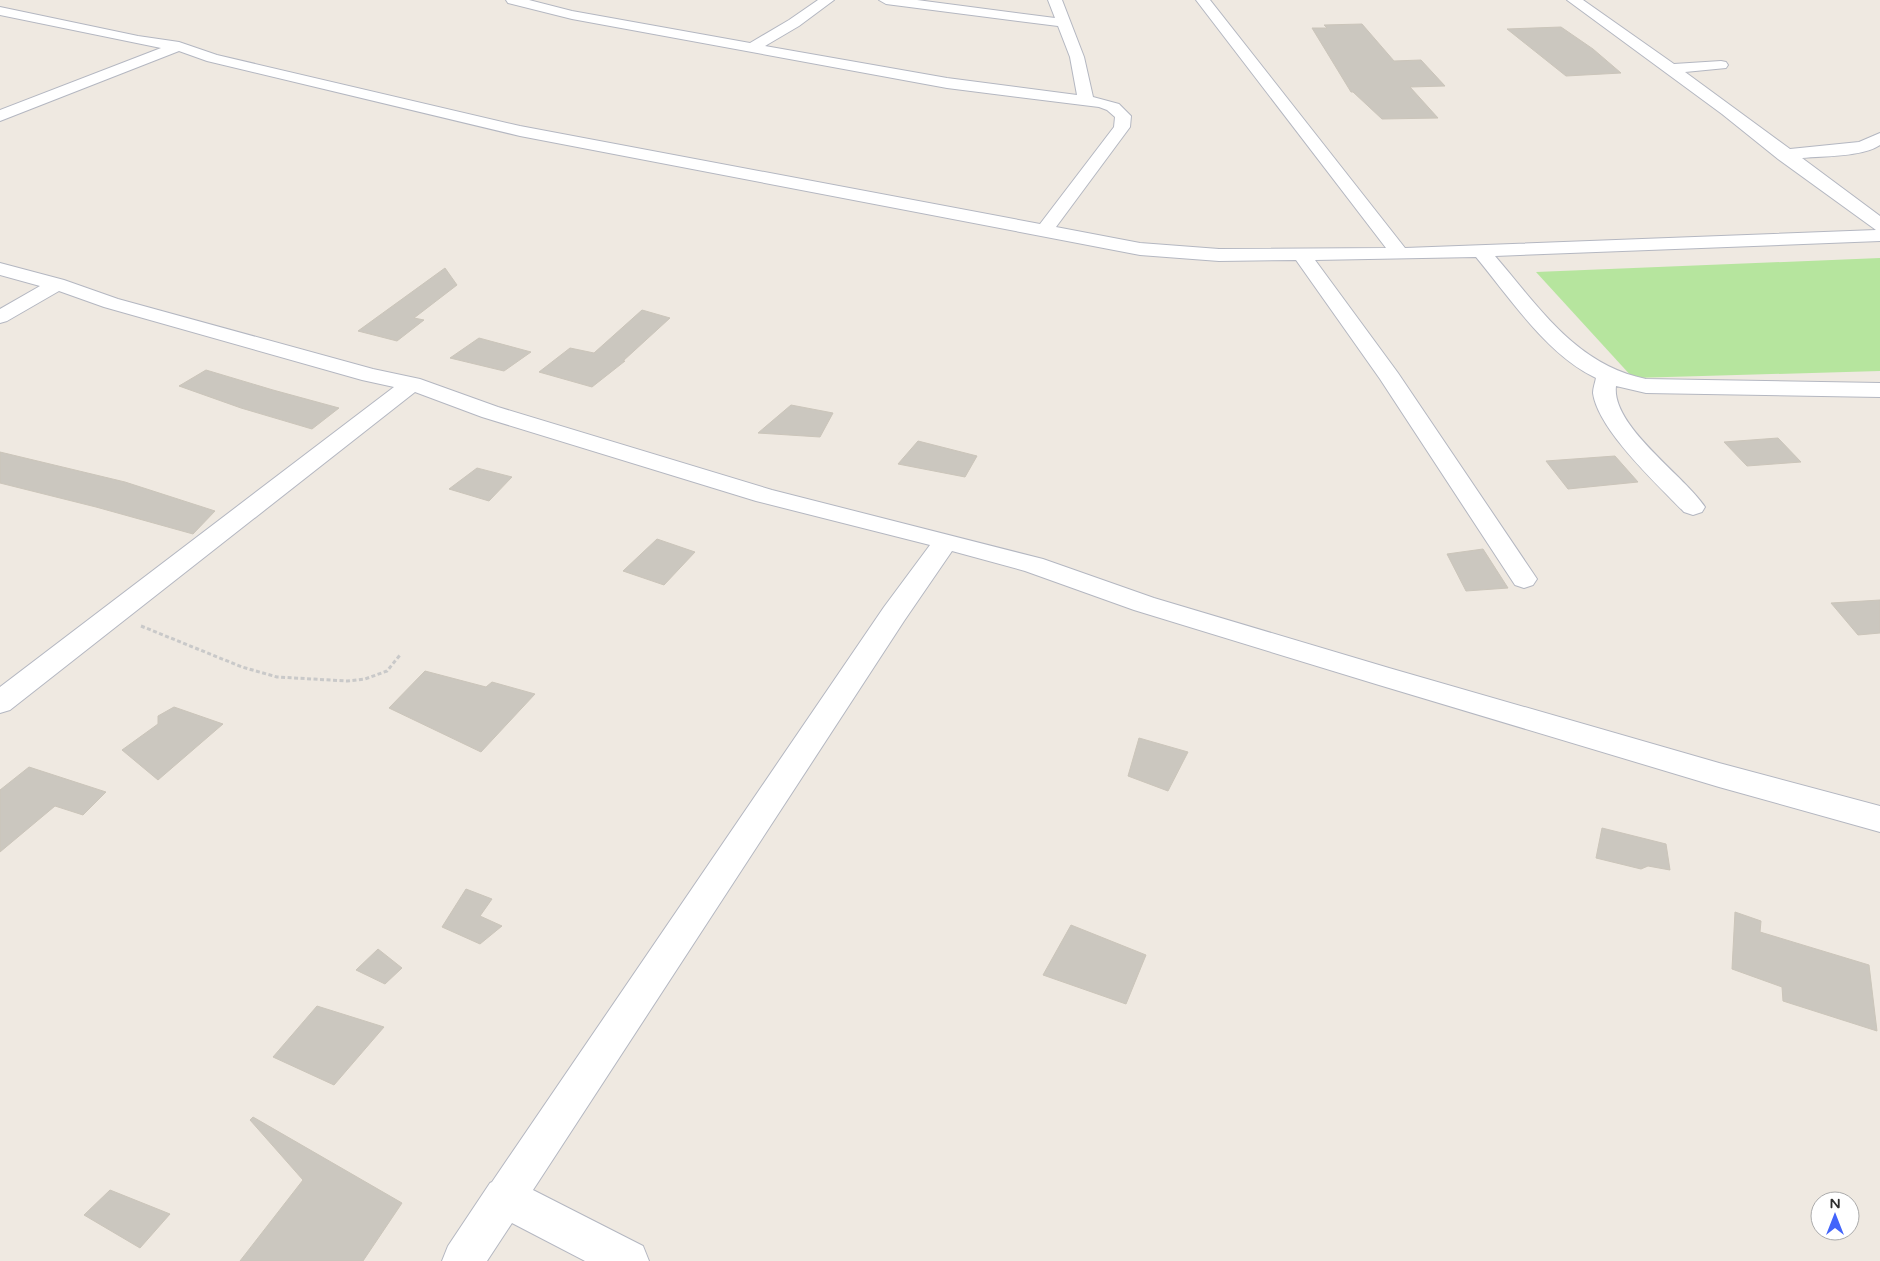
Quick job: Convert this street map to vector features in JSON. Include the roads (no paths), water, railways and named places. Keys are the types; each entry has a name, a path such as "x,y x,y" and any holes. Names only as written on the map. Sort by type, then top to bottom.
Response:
{"street":[{"path":"513,0 572,14 947,83 1086,101 1113,107 1123,116 1122,127 1044,231"},
{"path":"886,0 1064,23"},
{"path":"1055,0 1077,57 1086,101"},
{"path":"1204,0 1400,254"},
{"path":"1574,0 1673,69 1784,155 1880,225"},
{"path":"806,1 825,2"},
{"path":"751,48 825,2"},
{"path":"0,11 138,40 179,46 220,60 520,131 1140,249 1179,253 1302,256 1482,252 1880,235"},
{"path":"0,116 179,46"},
{"path":"1673,69 1721,66"},
{"path":"1784,155 1859,147 1871,144 1880,138"},
{"path":"1482,252 1571,354 1607,377 1626,383 1646,386 1878,392"},
{"path":"1302,256 1390,378 1524,580"},
{"path":"0,268 57,284 111,303 370,375 412,384 490,412 765,496 1034,565 1144,604 1389,678 1880,819"},
{"path":"0,317 57,284"},
{"path":"1607,377 1604,394 1610,411 1628,436 1693,507"},
{"path":"0,702 412,384"},
{"path":"463,1261 894,614 946,541"},
{"path":"504,1197 628,1261"}]}
